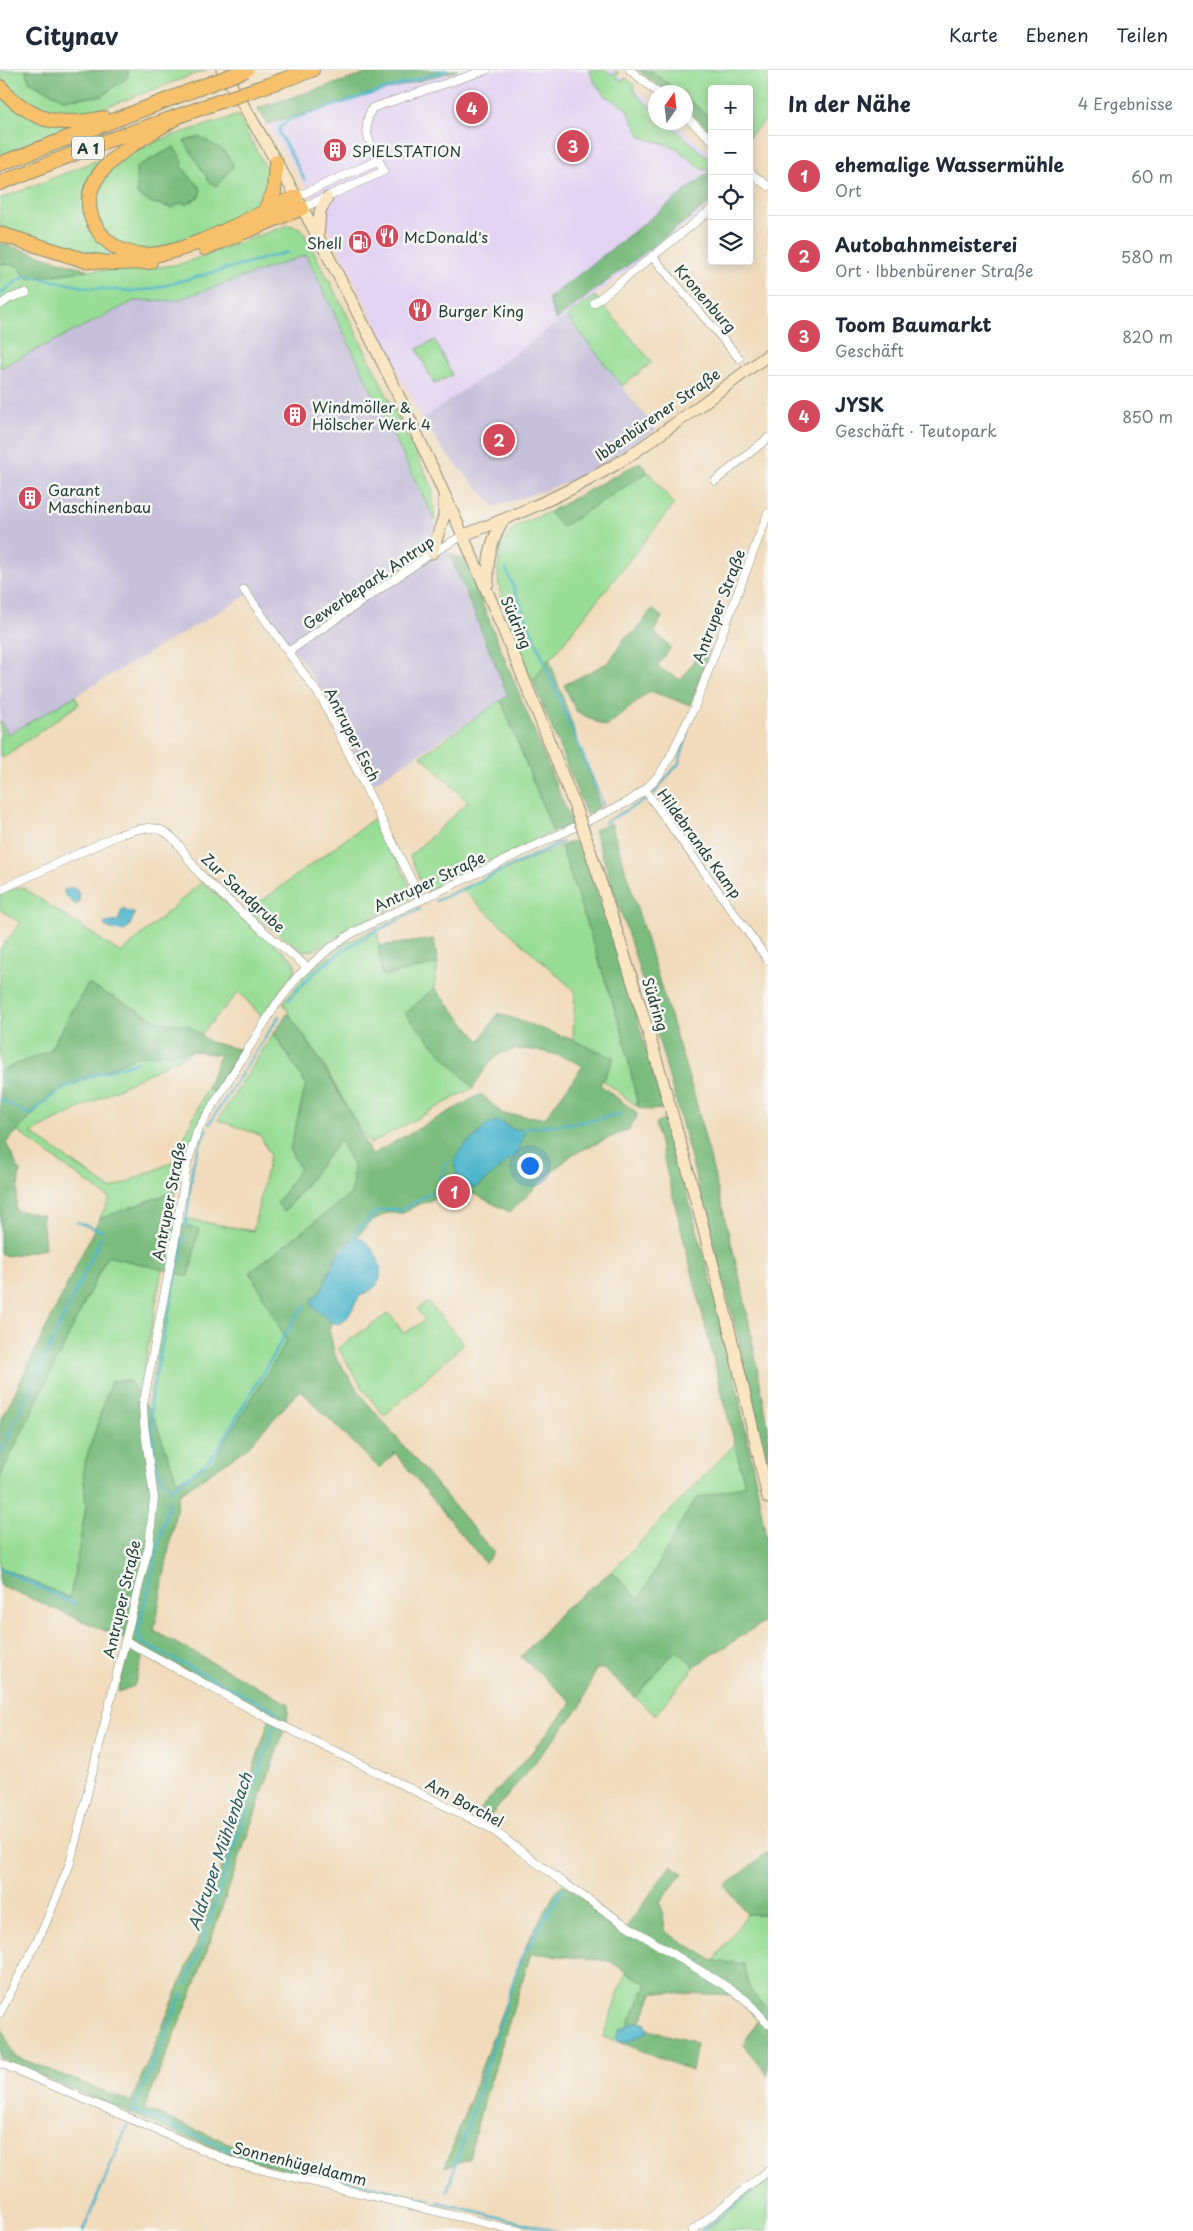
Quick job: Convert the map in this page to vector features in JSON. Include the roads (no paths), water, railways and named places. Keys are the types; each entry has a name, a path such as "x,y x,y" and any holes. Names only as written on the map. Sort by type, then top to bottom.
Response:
{"highway":[{"name":"A 1","path":"0,164 246,70"},
{"name":"A 1","path":"0,183 101,143 312,70"},
{"path":"0,88 12,100 33,115 65,123 100,118 153,105"},
{"path":"177,117 121,153 100,172 91,193 90,204 95,224 105,239 116,248 131,254 164,253 205,239 266,210 299,203"},
{"path":"266,210 274,192 276,162"},
{"path":"0,234 84,260 131,264 189,253 299,203"}],"main road":[{"path":"222,70 318,238 399,397 464,535"},
{"path":"318,238 320,211 327,198"},
{"name":"Ibbenbürener Straße","path":"464,535 503,520 573,488 628,456 768,355"},
{"path":"432,553 444,516 444,494"},
{"path":"489,592 487,566 490,548 503,520"},
{"name":"Südring","path":"464,535 489,592 575,806 619,936 678,1132 740,1368 768,1498"}],"street":[{"path":"299,203 327,198 384,171 367,135 365,121 372,108 486,70"},
{"path":"630,70 648,85"},
{"path":"693,123 708,136"},
{"path":"299,203 379,160"},
{"path":"753,177 768,186"},
{"path":"594,303 708,212"},
{"name":"Kronenburg","path":"652,256 739,358"},
{"path":"0,305 10,298 26,293"},
{"path":"715,481 768,438"},
{"name":"Antruper Straße","path":"0,2012 44,1928 67,1870 126,1641 148,1545 154,1498 143,1405 191,1147 209,1108 274,1006 307,967 349,935 611,810 645,790 660,774 672,755 694,708 768,513"},
{"name":"Gewerbepark Antrup","path":"288,652 432,553 464,535"},
{"name":"Antruper Esch","path":"244,590 322,699 421,900"},
{"name":"Hildebrands Kamp","path":"645,790 768,960"},
{"name":"Zur Sandgrube","path":"0,890 118,835 139,829 153,828 163,831 173,839 198,872 307,967"},
{"name":"Am Borchel","path":"126,1641 278,1724 490,1828 613,1916 735,1992 746,2000 768,2024"},
{"name":"Sonnenhügeldamm","path":"0,2063 234,2163 518,2231"},
{"path":"692,2231 768,2171"}],"water":[{"path":"71,887 76,889 79,895 79,902 75,905 64,894 64,890"},
{"path":"122,909 135,914 129,927 123,932 104,925 105,923 118,921"},
{"path":"498,1121 514,1130 521,1129 524,1133 517,1153 479,1186 474,1188 463,1183 456,1169 456,1157 486,1126"},
{"path":"353,1237 362,1239 372,1249 380,1265 380,1276 376,1286 358,1299 345,1320 337,1324 318,1311 311,1301 321,1291 337,1256"},
{"path":"635,2022 645,2023 648,2031 628,2042 619,2042 616,2038 619,2030"}],"waterway":[{"path":"305,180 281,136 279,131 281,126 292,119 447,70"},
{"path":"0,294 18,280 29,276 89,288 132,291 152,289 288,252"},
{"path":"506,569 603,804"},
{"path":"654,793 679,763 688,733"},
{"path":"605,822 645,800"},
{"path":"436,901 562,842"},
{"path":"288,1001 316,971 332,958 365,937 420,909"},
{"path":"209,1124 279,1016"},
{"path":"0,1099 29,1115 56,1093 82,1079 137,1062"},
{"name":"Aldruper Mühlenbach","path":"521,1132 527,1128 582,1122 620,1114"},
{"path":"186,1226 193,1164 206,1129"},
{"path":"443,1187 440,1181 446,1163"},
{"name":"Aldruper Mühlenbach","path":"441,1188 455,1180"},
{"name":"Aldruper Mühlenbach","path":"354,1239 356,1232 376,1212 389,1209 401,1210 431,1193"},
{"path":"77,1222 102,1231"},
{"path":"0,1454 101,1237"},
{"path":"172,1488 163,1480 157,1464 153,1441 151,1399 184,1237"},
{"name":"Aldruper Mühlenbach","path":"171,1491 172,1488 206,1463 216,1452 297,1315 305,1306"},
{"name":"Aldruper Mühlenbach","path":"169,1501 138,1632 139,1639 144,1644 274,1710 276,1716"},
{"path":"0,1569 76,1604"},
{"name":"Aldruper Mühlenbach","path":"186,1984 200,1949 274,1726"},
{"path":"447,2192 520,1960 562,1890"},
{"name":"Aldruper Mühlenbach","path":"132,2113 182,1994"},
{"path":"133,2110 236,2152 430,2200"},
{"name":"Aldruper Mühlenbach","path":"83,2231 128,2124"},
{"path":"760,2185 768,2179"},
{"path":"701,2231 752,2191"},
{"path":"438,2202 555,2231"}],"place":[{"name":"JYSK","path":"472,108"},
{"name":"Toom Baumarkt","path":"573,146"},
{"name":"SPIELSTATION","path":"335,150"},
{"name":"McDonald's","path":"387,236"},
{"name":"Shell","path":"360,242"},
{"name":"Burger King","path":"420,310"},
{"name":"Windmöller & Hölscher Werk 4","path":"295,415"},
{"name":"Autobahnmeisterei","path":"499,440"},
{"name":"Garant Maschinenbau","path":"30,498"},
{"name":"ehemalige Wassermühle","path":"454,1192"}]}
